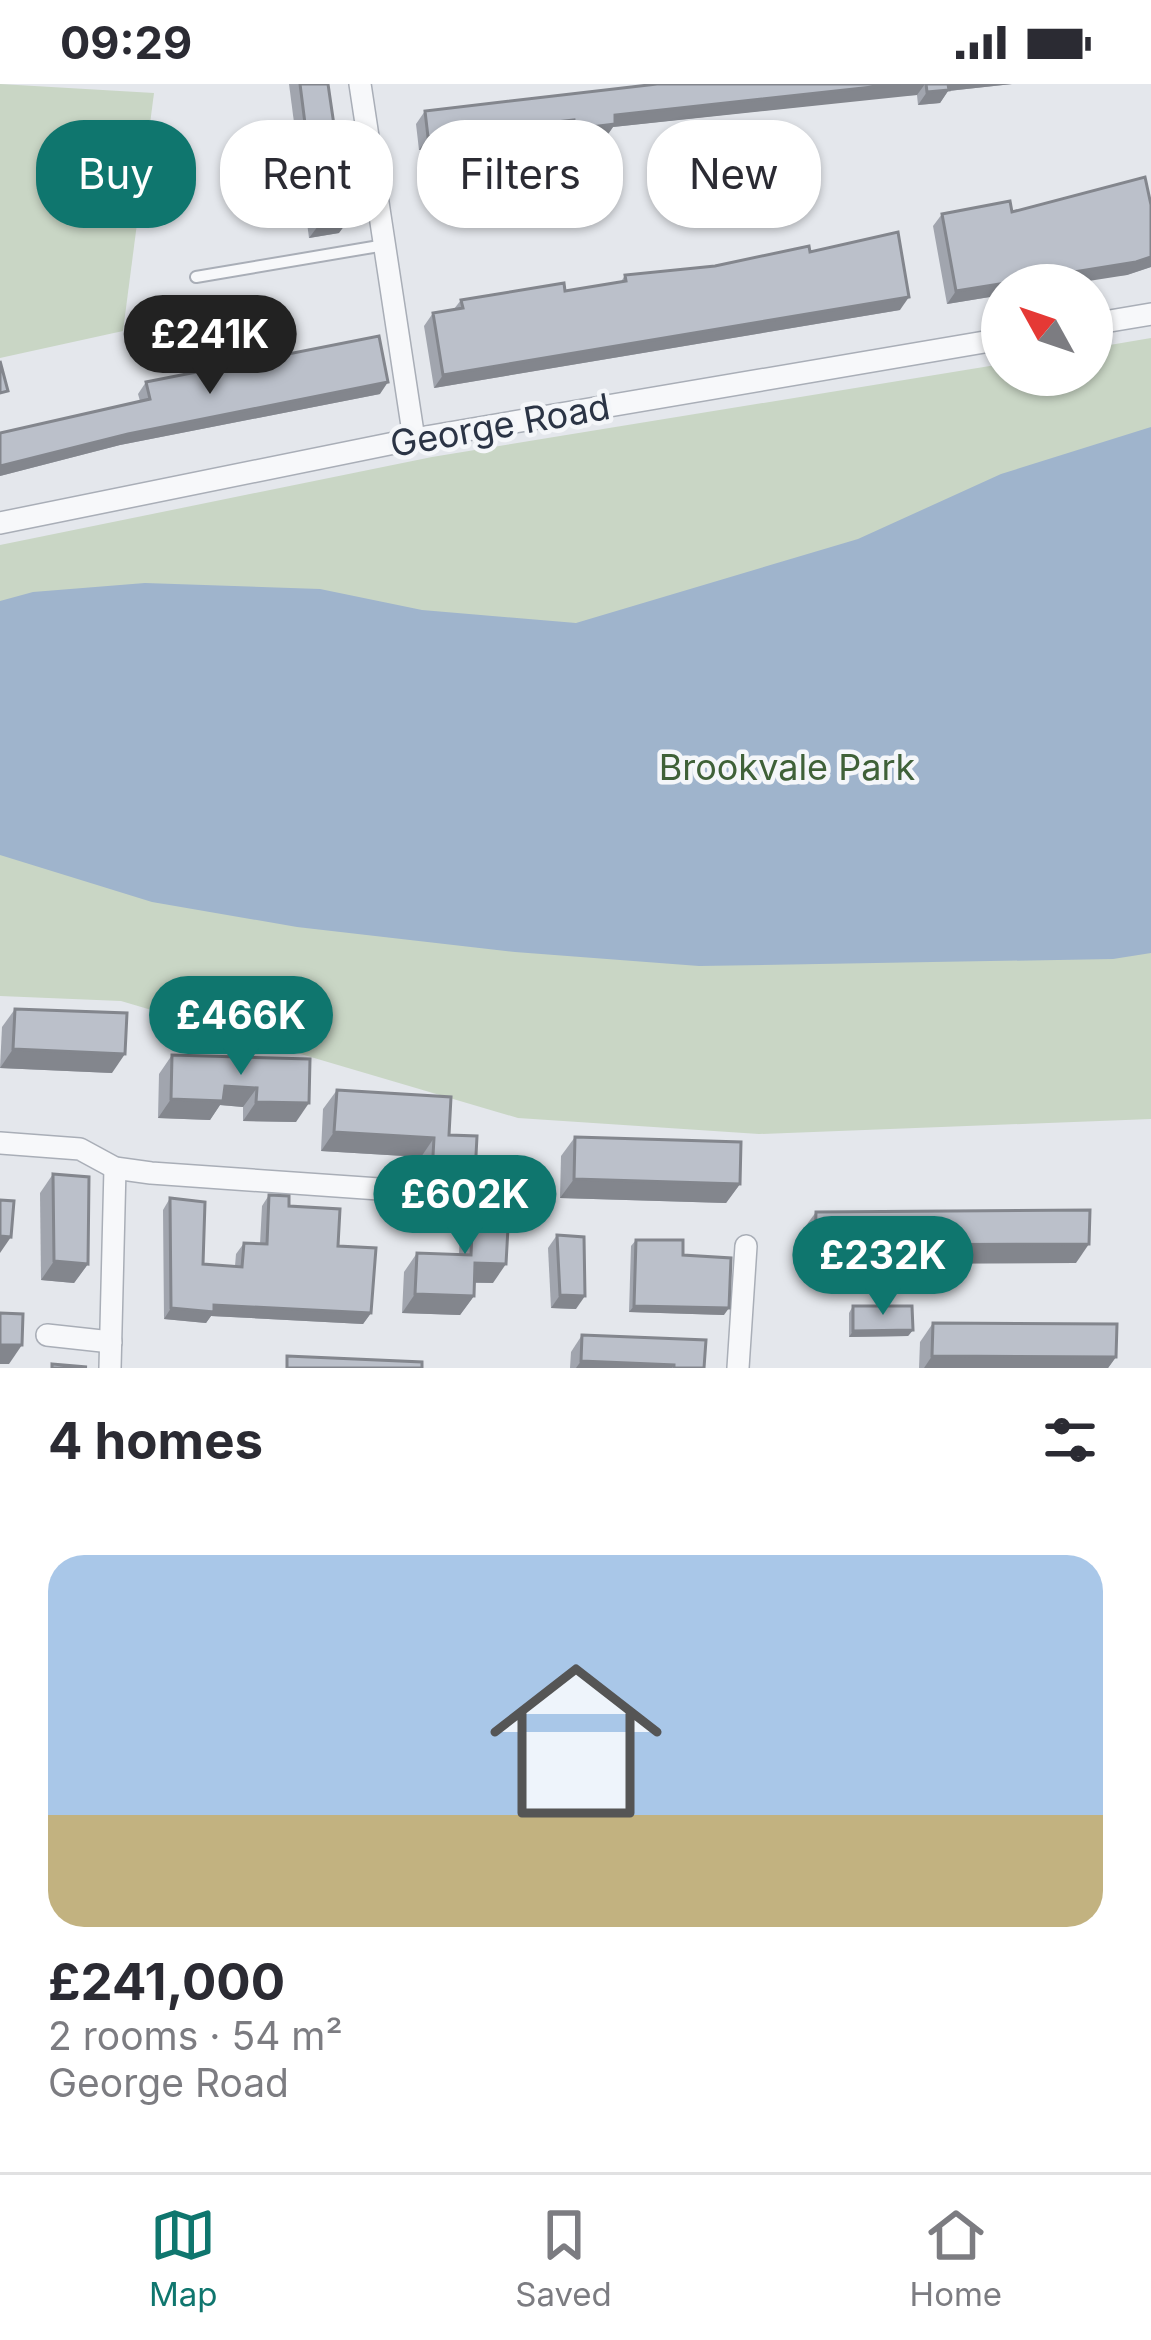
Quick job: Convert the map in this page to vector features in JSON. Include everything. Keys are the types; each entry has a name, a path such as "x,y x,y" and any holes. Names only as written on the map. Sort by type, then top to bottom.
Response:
{"street":[{"path":"361,84 414,439"},
{"path":"1113,321 1151,314"},
{"name":"George Road","path":"0,523 414,439 981,343"},
{"path":"0,1142 80,1149 116,1168 379,1189"},
{"path":"110,1368 116,1168"},
{"path":"738,1368 746,1246"},
{"path":"47,1335 110,1342"}],"lane":[{"path":"196,277 385,245"}],"green space":[{"path":"0,84 154,93 150,120 36,120 36,228 136,228 123,331 0,358"},
{"name":"Brookvale Park","path":"1151,338 1151,1119 759,1134 518,1118 121,1001 0,996 0,545 432,457 981,367 981,396 1113,396 1113,344"}],"water":[{"path":"1151,427 1151,953 1113,959 699,966 515,952 297,927 152,902 0,855 0,601 33,592 145,583 320,589 422,610 576,623 858,539 1001,474"}],"building":[{"path":"300,84 328,84 333,120 305,120"},
{"path":"657,84 900,84 615,115 615,120 426,120 425,111"},
{"path":"926,84 948,84 949,90 927,92"},
{"path":"1145,177 1151,205 1151,257 1113,266 981,264 981,287 956,291 942,214 1010,201 1012,212"},
{"path":"898,232 909,297 443,375 433,313 463,308 461,300 564,283 565,291 626,281 625,275 715,266 809,246 810,252"},
{"path":"379,336 388,382 128,434 0,466 0,433 150,399 146,382"},
{"path":"0,361 8,391 0,393"},
{"path":"15,1009 127,1013 125,1054 13,1049"},
{"path":"172,1055 310,1059 309,1103 256,1102 257,1088 225,1086 223,1101 171,1099"},
{"path":"337,1090 451,1097 449,1135 477,1136 474,1194 431,1191 434,1138 334,1132"},
{"path":"575,1137 741,1142 740,1184 574,1179"},
{"path":"53,1174 89,1177 88,1264 54,1261"},
{"path":"269,1195 289,1196 289,1206 340,1209 338,1246 376,1248 371,1313 214,1305 214,1312 171,1308 170,1198 205,1202 203,1264 242,1267 244,1243 267,1244"},
{"path":"0,1200 14,1201 11,1237 0,1236"},
{"path":"473,1208 509,1209 506,1264 475,1263 474,1296 415,1294 417,1253 471,1255"},
{"path":"1090,1210 1089,1244 815,1245 816,1212"},
{"path":"557,1235 584,1237 585,1296 560,1295"},
{"path":"636,1240 683,1240 683,1255 731,1258 729,1308 634,1306"},
{"path":"853,1306 912,1306 913,1330 853,1331"},
{"path":"0,1313 23,1314 22,1345 0,1345"},
{"path":"933,1323 1117,1324 1116,1357 932,1356"},
{"path":"582,1335 706,1340 704,1368 581,1361"},
{"path":"287,1356 422,1362 422,1368 287,1368"}]}
